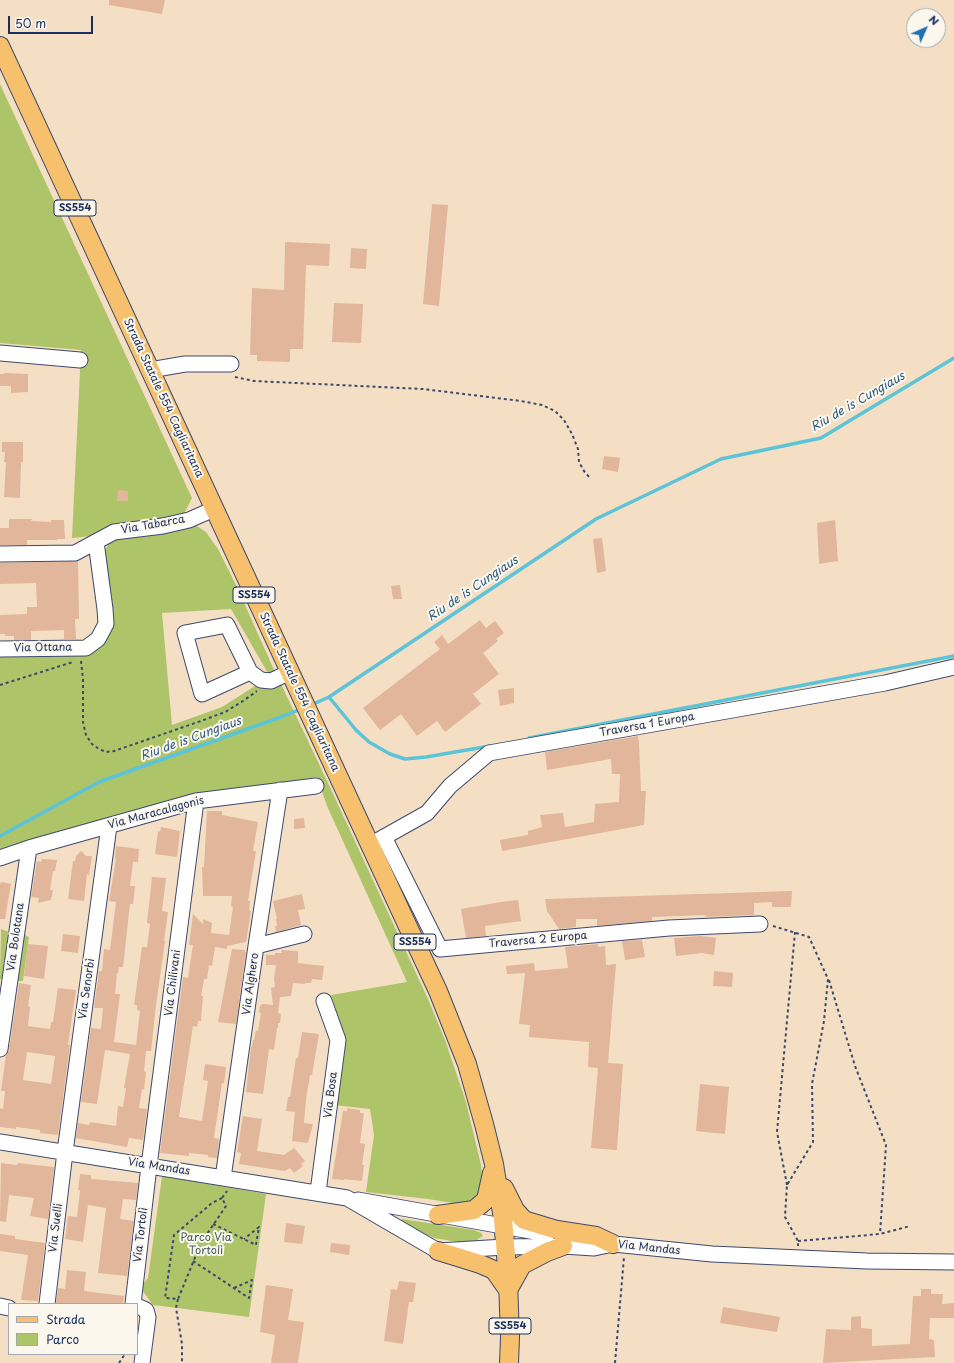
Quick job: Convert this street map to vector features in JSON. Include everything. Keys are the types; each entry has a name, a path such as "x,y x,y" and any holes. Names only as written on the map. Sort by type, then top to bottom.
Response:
{"main road":[{"name":"Strada Statale 554 Cagliaritana","path":"0,46 292,677 316,727 377,841 467,1064 474,1085 494,1164 504,1226 508,1290 509,1363"},
{"path":"438,1215 474,1210 486,1200 494,1164"},
{"path":"494,1164 515,1210 524,1220 557,1230 596,1236 619,1245"},
{"path":"438,1251 494,1270 508,1290 522,1265 547,1252 563,1246"}],"street":[{"path":"0,353 80,360"},
{"path":"150,370 185,364 225,364"},
{"name":"Via Tabarca","path":"0,554 75,553 114,532 163,526 189,520 214,509"},
{"path":"80,652 98,639 106,624 96,542"},
{"path":"250,672 202,694 185,633 226,625 250,672 261,680 292,677"},
{"name":"Via Ottana","path":"0,649 80,652"},
{"name":"Traversa 1 Europa","path":"377,841 427,813 450,786 489,753 885,683 954,667"},
{"name":"Via Maracalagonis","path":"0,858 29,848 196,801 316,786"},
{"name":"Via Alghero","path":"229,1179 256,946 280,790"},
{"name":"Via Chilivani","path":"149,1166 196,801"},
{"name":"Via Senorbì","path":"65,1152 110,826"},
{"name":"Traversa 2 Europa","path":"377,841 440,949 669,928 760,924"},
{"name":"Via Bolotana","path":"0,1049 29,848"},
{"path":"256,946 304,934"},
{"name":"Via Bosa","path":"318,1192 338,1040 324,1001"},
{"name":"Via Mandas","path":"0,1142 318,1192 438,1215 619,1245 712,1254 799,1259 954,1262"},
{"name":"Via Suelli","path":"47,1303 65,1152"},
{"name":"Via Tortolì","path":"133,1303 149,1166"},
{"path":"347,1198 438,1251 505,1247 563,1246 594,1248 619,1245"},
{"path":"138,1306 146,1310 148,1317 142,1363"}],"path":[{"path":"225,364 234,377 254,381 424,389 542,405 555,411 564,420 578,448 579,462 590,478"},
{"path":"0,685 44,670 80,652 84,679 83,722 86,735 92,744 106,752 114,751 225,712 244,701 264,686 266,680"},
{"path":"760,924 781,928 809,937 828,979 855,1066 886,1145 880,1234"},
{"path":"795,932 777,1132 787,1186 785,1217 798,1241 799,1259"},
{"path":"787,1186 813,1142 812,1084 824,1021 828,979"},
{"path":"182,1363 182,1344 176,1308 178,1299 201,1243 226,1206 222,1198 229,1179"},
{"path":"178,1299 165,1298 174,1235 212,1202 222,1198"},
{"path":"214,1224 244,1239 256,1245 259,1227 244,1239"},
{"path":"798,1241 880,1234 910,1226"},
{"path":"616,1363 619,1245"},
{"path":"193,1261 249,1298 252,1280 234,1288"},
{"path":"118,1363 124,1355"}],"green space":[{"path":"0,84 192,498 183,514 93,536 72,538 81,350 0,343"},
{"path":"194,524 206,532 218,549 237,587 275,672 269,675 231,609 162,613 172,725 222,707 255,686 267,689 280,682 428,999 445,1040 466,1102 481,1165 484,1189 471,1206 428,1199 366,1192 374,1135 370,1109 334,1105 345,1039 331,995 407,982 327,806 317,777 195,798 0,852 0,651 99,645 102,555 109,543 108,540"},
{"path":"1,929 12,933 4,979 0,979"},
{"path":"23,934 29,937 23,981 17,981"},
{"name":"Parco Via Tortolì","path":"162,1176 266,1194 249,1317 153,1305 142,1290 143,1284 148,1278"},
{"path":"402,1219 474,1230 481,1233 483,1236 475,1241 465,1243 434,1238 401,1221"}],"building":[{"path":"109,0 165,0 162,14 109,5"},
{"path":"432,204 448,205 439,306 423,304"},
{"path":"285,242 330,244 329,266 306,265 303,349 290,349 290,362 257,361 257,355 250,355 252,288 284,290"},
{"path":"351,248 367,249 366,269 350,268"},
{"path":"334,303 363,304 361,343 332,342"},
{"path":"0,374 28,374 28,392 11,393 11,386 0,386"},
{"path":"2,442 23,442 20,498 4,497 6,462 4,462 5,452 2,452"},
{"path":"604,456 620,458 618,472 602,469"},
{"path":"118,490 128,491 128,501 117,501"},
{"path":"9,519 32,519 31,521 51,522 51,520 64,520 65,539 27,540 27,545 0,545 0,528 9,528"},
{"path":"835,520 838,561 819,564 817,523"},
{"path":"602,538 606,571 597,573 593,539"},
{"path":"78,561 79,619 75,619 76,639 64,639 64,630 31,631 31,640 14,640 14,636 5,636 5,634 0,634 0,615 27,614 27,607 37,607 36,583 0,584 0,563"},
{"path":"400,585 402,599 393,599 391,586"},
{"path":"480,620 486,628 495,621 504,633 496,639 498,641 483,653 499,674 473,694 481,704 445,732 437,721 417,736 401,714 380,730 363,708 440,649 434,642 442,635 448,644"},
{"path":"514,688 514,703 500,706 498,690"},
{"path":"638,736 641,791 646,791 644,825 502,851 500,840 528,835 528,831 542,827 540,815 563,813 565,827 594,822 595,804 619,802 620,774 612,774 611,759 547,770 545,752"},
{"path":"207,811 222,811 222,815 258,822 253,851 256,851 248,901 250,901 249,910 251,911 246,942 227,946 227,949 215,947 212,966 209,965 207,979 204,979 201,996 203,996 201,1021 198,1021 197,1027 193,1026 179,1117 202,1121 208,1081 203,1080 205,1064 226,1067 224,1084 222,1083 214,1138 219,1139 217,1158 208,1157 208,1155 189,1153 189,1156 160,1153 183,977 188,978 193,945 189,945 193,914 203,924 203,919 212,923 211,933 229,935 233,907 231,906 232,896 203,896 202,867 204,867"},
{"path":"304,818 305,828 294,829 294,819"},
{"path":"161,827 180,831 177,857 155,854 158,831 160,832"},
{"path":"116,846 139,849 138,862 133,862 130,886 135,886 133,904 130,904 123,967 119,967 117,973 115,994 120,994 114,1042 136,1045 140,1011 137,1010 137,1005 134,1005 142,947 147,947 150,924 147,923 152,877 166,878 162,911 168,912 151,1051 146,1051 144,1090 142,1089 139,1108 147,1109 143,1140 129,1138 127,1147 76,1138 78,1123 89,1125 90,1122 116,1126 118,1106 123,1107 126,1088 124,1088 130,1054 105,1050 97,1104 81,1102 91,1028 101,1029 103,1008 94,1008 99,971 102,971 104,949 110,950 116,902 109,901 116,859"},
{"path":"81,851 86,856 92,856 89,875 87,874 84,901 68,899 73,861 75,861 76,856"},
{"path":"42,859 57,860 55,871 53,871 50,890 53,890 51,900 38,903 39,898 31,897 37,861 41,862"},
{"path":"0,883 11,884 5,919 0,919"},
{"path":"792,891 791,907 772,907 772,902 754,903 754,915 652,917 652,921 597,926 597,919 576,919 576,927 559,929 547,911 545,899"},
{"path":"302,894 305,909 298,910 301,925 276,932 275,926 277,926 277,919 273,901"},
{"path":"518,900 521,921 485,926 486,936 466,938 461,909"},
{"path":"63,934 80,936 78,953 61,951"},
{"path":"701,936 716,938 714,955 702,953 676,956 674,938"},
{"path":"642,940 645,957 625,960 622,941"},
{"path":"28,944 48,946 44,979 24,976"},
{"path":"598,944 598,947 605,946 606,965 616,964 608,1063 623,1064 617,1150 591,1148 598,1068 588,1067 589,1042 529,1037 530,1025 519,1024 525,973 507,974 506,966 534,963 535,971 568,968 565,947"},
{"path":"232,949 245,950 246,952 236,1024 218,1022"},
{"path":"281,950 298,951 298,963 324,966 322,980 312,979 311,983 305,984 293,983 291,996 280,997 278,1013 281,1014 280,1023 278,1023 274,1050 269,1049 263,1094 246,1092 251,1047 256,1030 258,1031 261,1013 259,1012 260,1006 262,1004 273,1005 271,988 275,987 274,979 276,965 266,965 266,955 282,953"},
{"path":"714,971 733,973 732,987 713,986"},
{"path":"19,983 31,985 28,1006 30,1007 28,1026 50,1029 51,1022 53,1022 58,988 76,990 58,1135 40,1133 40,1130 0,1127 0,1108 3,1109 5,1091 1,1091 6,1055 9,1050","holes":["27,1052 55,1056 51,1084 23,1080"]},
{"path":"302,1032 319,1034 306,1099 304,1123 313,1124 308,1143 292,1141 295,1112 286,1111 288,1097 290,1097 296,1058 298,1058"},
{"path":"700,1084 729,1087 725,1134 696,1131"},
{"path":"347,1108 360,1110 360,1113 364,1113 360,1143 365,1144 362,1165 364,1165 362,1181 332,1179 343,1111 347,1111"},
{"path":"243,1116 262,1119 257,1151 284,1155 294,1148 305,1161 301,1164 303,1166 294,1173 290,1168 285,1171 239,1164 241,1153 237,1152"},
{"path":"1,1163 17,1165 18,1163 54,1167 48,1219 30,1216 34,1198 9,1195 6,1222 0,1221"},
{"path":"80,1174 91,1175 91,1179 138,1183 136,1200 123,1199 120,1219 134,1221 127,1276 98,1273 106,1208 88,1205 83,1242 65,1239 68,1216 77,1217"},
{"path":"286,1223 305,1226 302,1244 284,1242"},
{"path":"0,1234 15,1236 15,1239 45,1243 38,1301 21,1300 28,1255 0,1251"},
{"path":"331,1243 350,1245 349,1255 330,1252"},
{"path":"67,1270 86,1272 84,1291 124,1296 123,1303 56,1303 58,1288 65,1289"},
{"path":"399,1281 416,1283 413,1302 409,1302 403,1344 384,1341 391,1289 397,1290"},
{"path":"266,1285 293,1289 288,1320 304,1322 298,1363 271,1363 275,1335 260,1332"},
{"path":"921,1289 931,1289 931,1294 943,1294 942,1304 954,1303 954,1318 930,1318 929,1339 934,1340 935,1357 823,1363 826,1329 851,1330 851,1317 861,1316 861,1328 872,1329 872,1346 910,1344 913,1296 921,1296"},
{"path":"723,1307 780,1317 777,1332 720,1323"}],"waterway":[{"name":"Riu de is Cungiaus","path":"311,705 329,697 596,519 721,459 821,438 954,358"},
{"path":"529,738 954,656"},
{"path":"329,697 356,730 369,742 390,754 405,759 490,746"},
{"name":"Riu de is Cungiaus","path":"0,836 99,782 301,709"}]}
